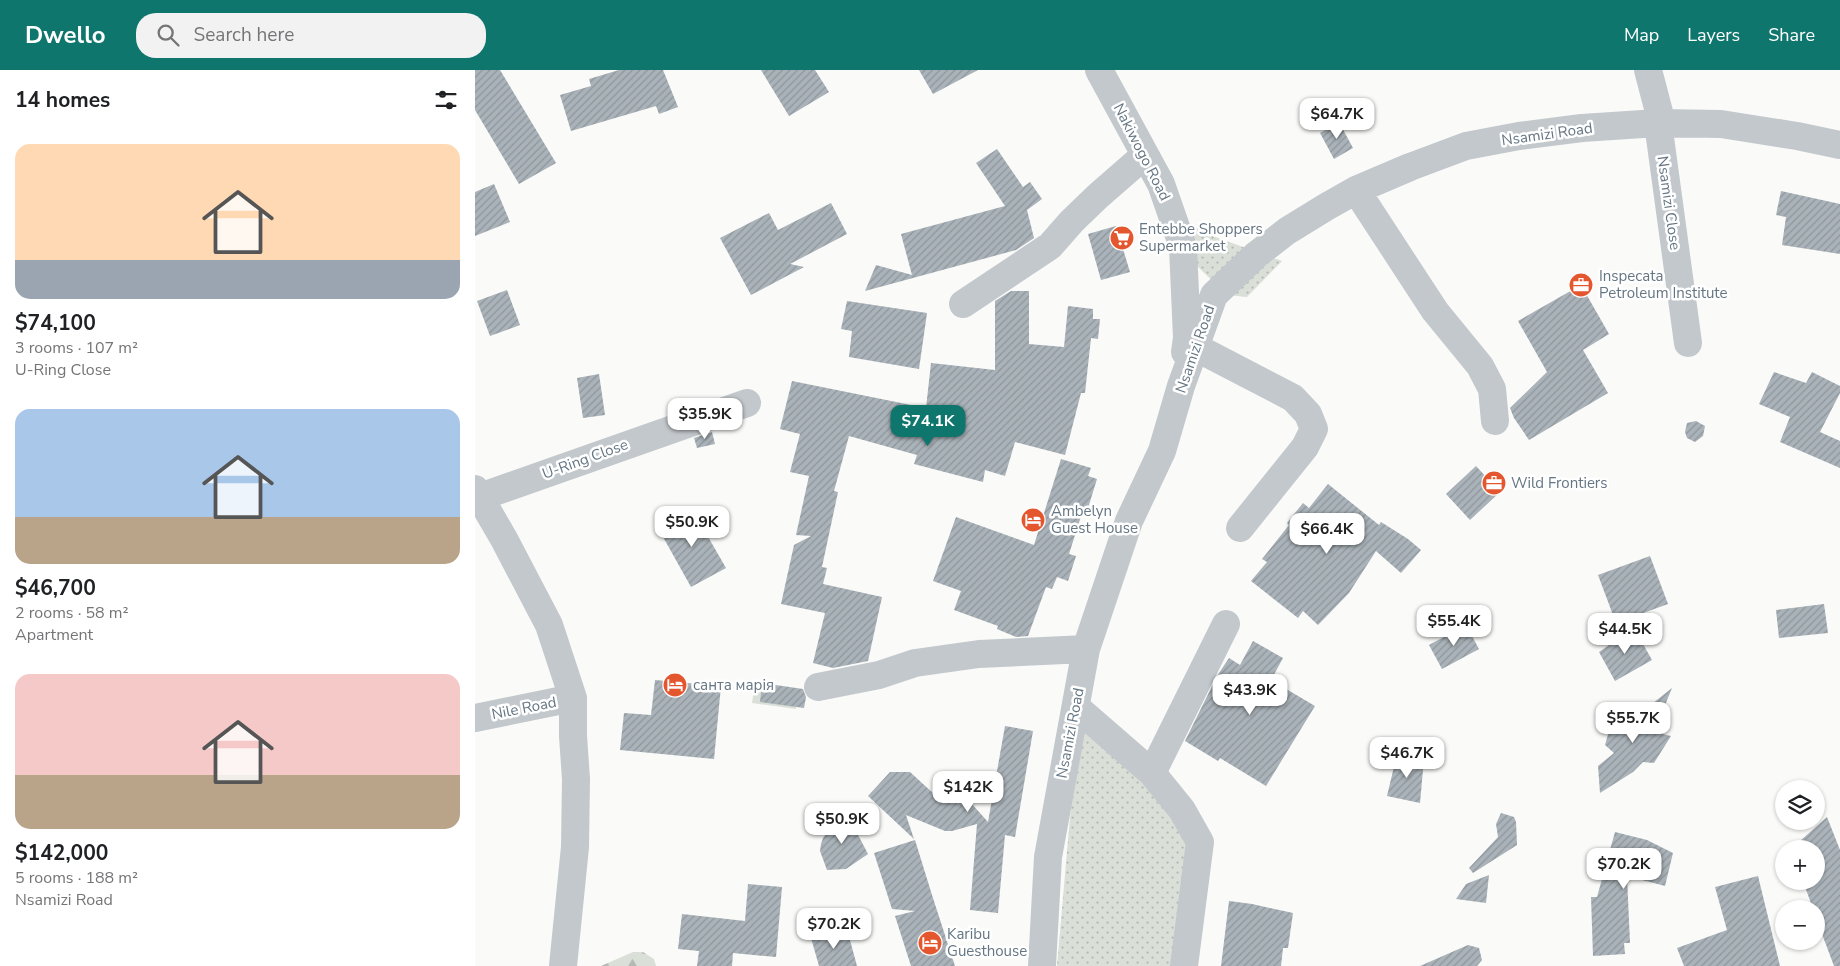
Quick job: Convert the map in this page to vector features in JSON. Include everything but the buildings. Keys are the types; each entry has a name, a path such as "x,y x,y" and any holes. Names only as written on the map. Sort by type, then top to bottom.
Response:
{"street":[{"name":"Nakiwogo Road","path":"1099,70 1161,184 1183,247 1187,338 1181,386"},
{"name":"Nsamizi Close","path":"1648,70 1659,112 1658,123 1688,343"},
{"name":"Nsamizi Road","path":"1042,966 1048,857 1086,649 1129,521 1162,451 1181,386 1214,295 1256,255 1287,231 1357,190 1410,166 1466,146 1519,136 1582,128 1658,123 1721,124 1840,145"},
{"path":"963,304 1050,246 1098,196 1145,155"},
{"path":"1357,190 1435,312 1480,366 1492,389 1495,421"},
{"path":"1183,247 1214,295"},
{"path":"1195,347 1293,398 1308,414 1314,429 1305,448 1240,528"},
{"name":"U-Ring Close","path":"477,493 747,403"},
{"path":"477,493 549,625 573,698 576,779 575,847 563,966"},
{"path":"1152,773 1226,624"},
{"path":"818,687 879,675 915,663 979,654 1086,649"},
{"name":"Nile Road","path":"475,718 573,698"},
{"path":"1076,707 1152,773 1181,810 1200,842 1184,966"}],"green space":[{"path":"1178,216 1207,234 1282,261 1247,297 1227,295 1197,266"},
{"path":"755,683 799,690 796,709 752,703"},
{"path":"1085,727 1190,801 1192,966 1057,966 1071,806"},
{"path":"633,952 643,952 654,959 656,966 601,966"}],"place":[{"name":"Entebbe Shoppers Supermarket","path":"1122,238"},
{"name":"Inspecata Petroleum Institute","path":"1581,285"},
{"name":"Wild Frontiers","path":"1494,483"},
{"name":"Ambelyn Guest House","path":"1033,520"},
{"name":"санта марія","path":"675,685"},
{"name":"Karibu Guesthouse","path":"930,943"}]}
